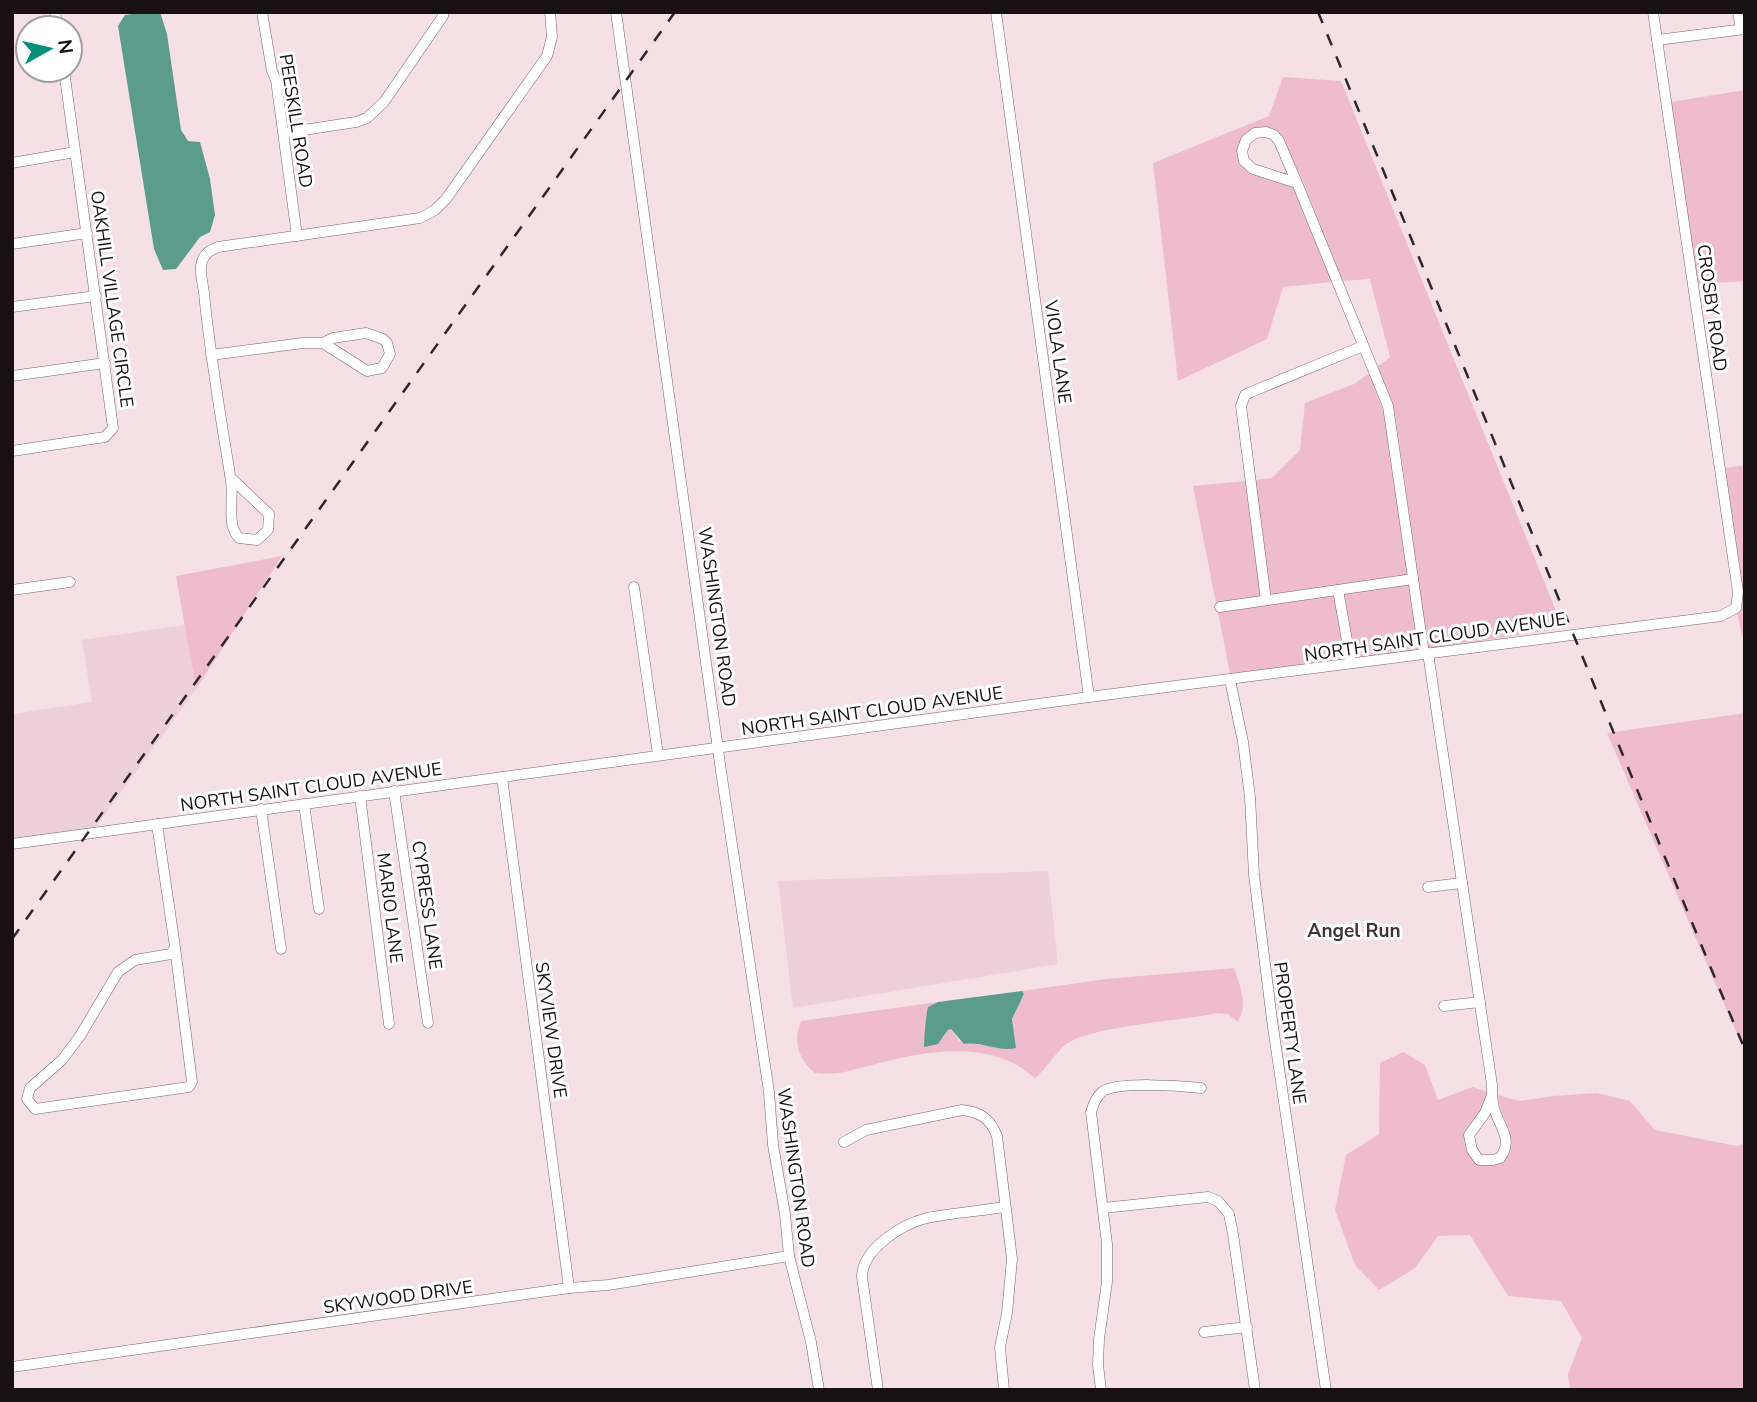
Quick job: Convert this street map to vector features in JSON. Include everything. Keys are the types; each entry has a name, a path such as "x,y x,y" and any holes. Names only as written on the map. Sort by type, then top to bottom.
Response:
{"street":[{"name":"PEESKILL ROAD","path":"262,12 284,133 297,236"},
{"path":"284,133 356,122 375,112 443,16 443,12"},
{"path":"231,478 269,514 268,530 257,540 239,538 232,528 231,478 225,457 201,267 206,253 218,247 421,218 441,205 547,56 552,37 550,12"},
{"name":"WASHINGTON ROAD","path":"616,12 756,1019 769,1092 773,1144 789,1256 809,1333 819,1390"},
{"name":"VIOLA LANE","path":"996,12 1088,697"},
{"name":"CROSBY ROAD","path":"1653,12 1738,592 1735,608"},
{"path":"1657,40 1743,29 1738,12"},
{"name":"OAKHILL VILLAGE CIRCLE","path":"12,451 84,441 108,435 113,428 66,84"},
{"path":"1297,183 1253,169 1244,161 1242,152 1246,141 1255,133 1266,132 1279,141 1297,183 1390,414 1413,579 1480,1002 1494,1110 1506,1134 1507,1143 1500,1158 1479,1160 1472,1150 1469,1135 1485,1113 1492,1096"},
{"path":"12,163 75,152"},
{"path":"12,244 87,233"},
{"path":"12,307 96,296"},
{"path":"211,355 303,343 323,343 333,338 372,333 387,343 389,358 377,370 363,370 323,343"},
{"path":"1266,600 1242,400 1251,392 1363,346"},
{"path":"12,376 105,363"},
{"path":"1220,607 1413,579"},
{"path":"12,590 70,582"},
{"path":"634,586 658,755"},
{"path":"1339,590 1351,663"},
{"name":"NORTH SAINT CLOUD AVENUE","path":"12,844 1088,697 1721,616 1735,608"},
{"name":"PROPERTY LANE","path":"1230,680 1243,742 1250,797 1254,875 1272,1020 1325,1390"},
{"name":"SKYVIEW DRIVE","path":"502,777 569,1288"},
{"name":"CYPRESS LANE","path":"394,792 428,1023"},
{"name":"MARJO LANE","path":"360,796 389,1024"},
{"path":"304,804 319,908"},
{"path":"261,809 281,949"},
{"path":"157,824 175,947 192,1082 189,1087 35,1109 27,1099 30,1088 62,1060 80,1036 118,972 135,960 171,954 175,947"},
{"path":"1427,887 1462,883"},
{"path":"1444,1006 1480,1002"},
{"path":"1101,1390 1099,1339 1108,1260 1091,1112 1104,1090 1177,1085 1201,1088"},
{"path":"844,1142 866,1129 962,1110 974,1111 990,1121 997,1136 1013,1259 1000,1347 1004,1390"},
{"path":"1103,1208 1208,1197 1218,1201 1229,1214 1255,1390"},
{"path":"878,1390 862,1278 865,1260 878,1244 925,1219 1005,1207"},
{"name":"SKYWOOD DRIVE","path":"12,1367 569,1288 608,1286 789,1256"},
{"path":"1204,1332 1247,1327"}],"shaded area":[{"path":"160,12 167,34 181,130 188,141 200,142 210,179 215,215 210,232 200,237 176,269 163,270 154,249 118,26 125,15"},
{"path":"1283,77 1341,81 1563,628 1428,649 1395,413 1377,367 1390,357 1370,279 1342,281 1303,181 1278,132 1241,139 1238,151 1240,160 1252,173 1293,187 1332,282 1283,287 1267,339 1178,381 1153,163 1269,116"},
{"path":"1745,90 1745,281 1698,284 1671,102"},
{"path":"1369,373 1385,415 1408,575 1271,595 1255,480 1272,478 1300,450 1305,403 1354,384"},
{"path":"1745,465 1745,648 1737,613 1742,609 1743,592 1725,468"},
{"path":"1246,481 1261,597 1216,603 1193,486"},
{"path":"282,556 196,689 176,576"},
{"path":"1409,584 1419,650 1355,658 1344,593"},
{"path":"1334,595 1345,660 1230,674 1218,612"},
{"path":"185,625 196,689 95,828 12,839 12,714 92,702 82,640"},
{"path":"1745,713 1745,1052 1607,733"},
{"path":"1048,871 1058,964 793,1008 778,881"},
{"path":"1234,968 1243,1003 1237,1022 1228,1014 1217,1013 1092,1034 1075,1039 1064,1046 1035,1078 1000,1058 960,1051 899,1058 840,1073 815,1073 801,1056 797,1043 801,1021 938,1002 928,1007 923,1042 943,1038 951,1029 959,1041 999,1048 1016,1047 1012,1019 1024,994 1022,991 1106,979"},
{"path":"1022,991 1024,994 1012,1019 1016,1048 964,1044 951,1029 938,1044 924,1047 928,1007 938,1002"},
{"path":"1403,1052 1425,1065 1438,1100 1473,1087 1487,1092 1480,1112 1465,1135 1469,1155 1482,1165 1499,1163 1510,1152 1511,1138 1498,1095 1519,1101 1597,1093 1630,1101 1655,1130 1737,1146 1745,1144 1745,1390 1570,1390 1568,1374 1582,1338 1561,1301 1508,1296 1470,1235 1438,1236 1415,1268 1379,1290 1355,1265 1335,1210 1346,1155 1379,1134 1380,1063"}],"railway":[{"path":"12,939 675,12"},
{"path":"1318,12 1745,1050"}],"district":[{"name":"Angel Run","path":"1354,931"}]}
